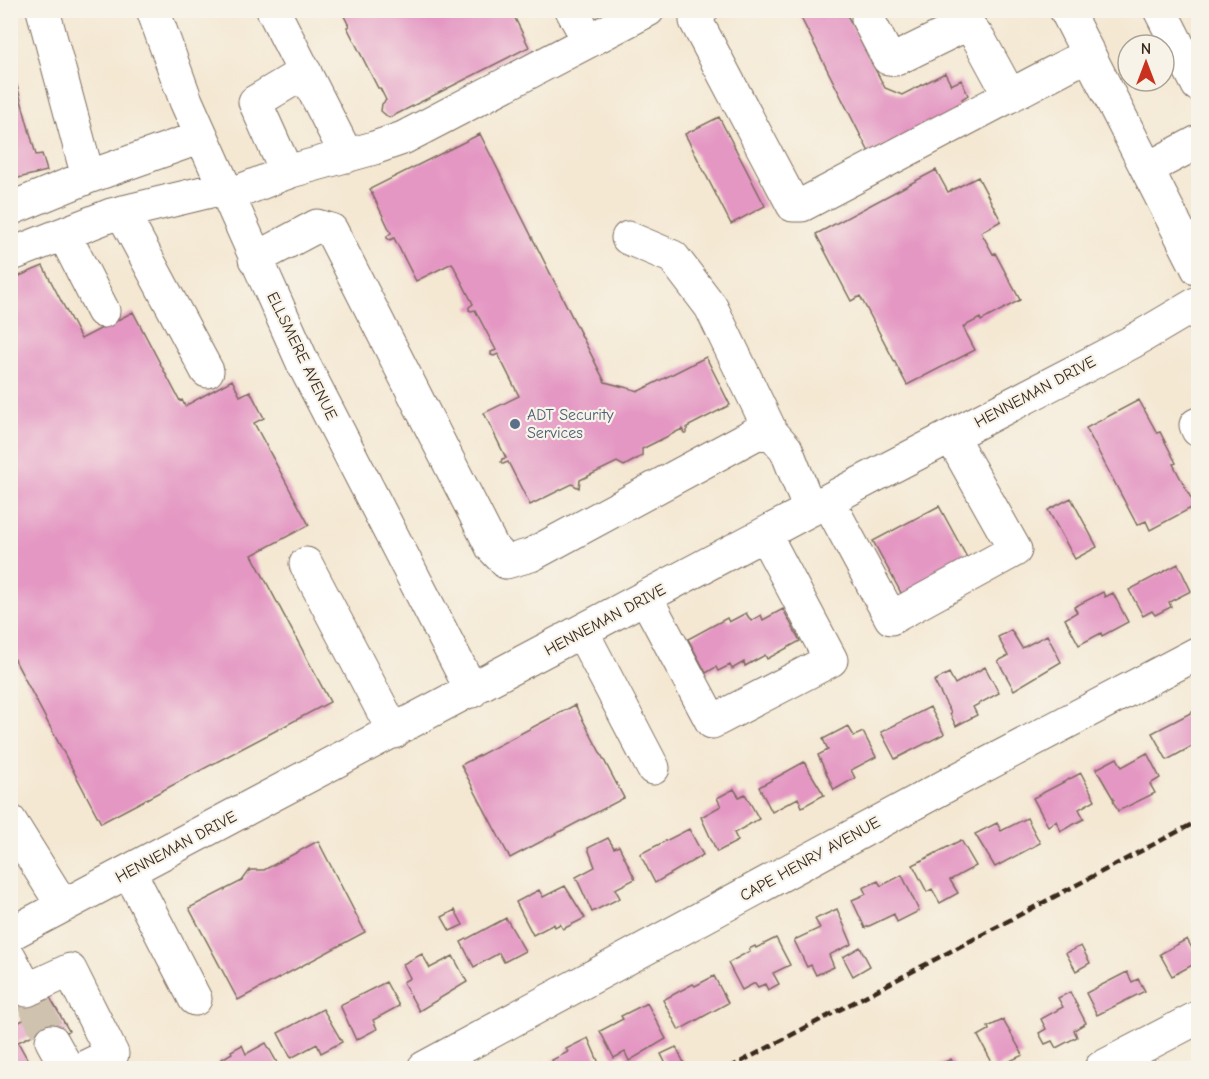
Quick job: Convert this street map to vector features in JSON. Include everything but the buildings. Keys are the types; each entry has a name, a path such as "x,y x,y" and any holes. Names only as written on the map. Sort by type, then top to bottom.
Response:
{"street":[{"path":"43,10 87,177"},
{"name":"ELLSMERE AVENUE","path":"153,10 186,102 303,363 472,691"},
{"path":"273,10 347,156"},
{"path":"572,10 589,41"},
{"path":"702,10 696,21 793,205 802,205 1089,54"},
{"path":"871,10 868,19 888,58 896,58 964,17 979,39 1010,96"},
{"path":"1066,10 1148,169 1187,219 1198,269"},
{"path":"1160,10 1198,85"},
{"path":"10,255 122,212 225,192 403,138 589,41 636,13"},
{"path":"287,173 255,102 305,72"},
{"path":"10,209 87,177 201,137"},
{"path":"1148,169 1198,142"},
{"path":"122,212 207,371"},
{"path":"255,259 318,226 331,230 492,547 506,562 531,555 755,434 771,432"},
{"path":"64,234 103,311"},
{"path":"628,238 673,257 711,307 771,432 786,449 891,618 1015,550 951,436"},
{"name":"HENNEMAN DRIVE","path":"10,934 819,505 1132,342 1198,303"},
{"path":"1198,424 1196,425 1198,430"},
{"path":"646,598 712,722 831,660 765,535"},
{"path":"306,564 394,732"},
{"path":"582,632 653,768"},
{"name":"CAPE HENRY AVENUE","path":"424,1068 952,782 1198,653"},
{"path":"10,821 63,906"},
{"path":"129,872 195,999"},
{"path":"10,958 30,995 70,970 112,1054 83,1068"},
{"path":"1101,1068 1197,1018"}],"tunnel":[{"path":"32,1000 52,1041"}],"railway":[{"path":"729,1068 1198,821"}],"place":[{"name":"ADT Security Services","path":"515,424"}]}
